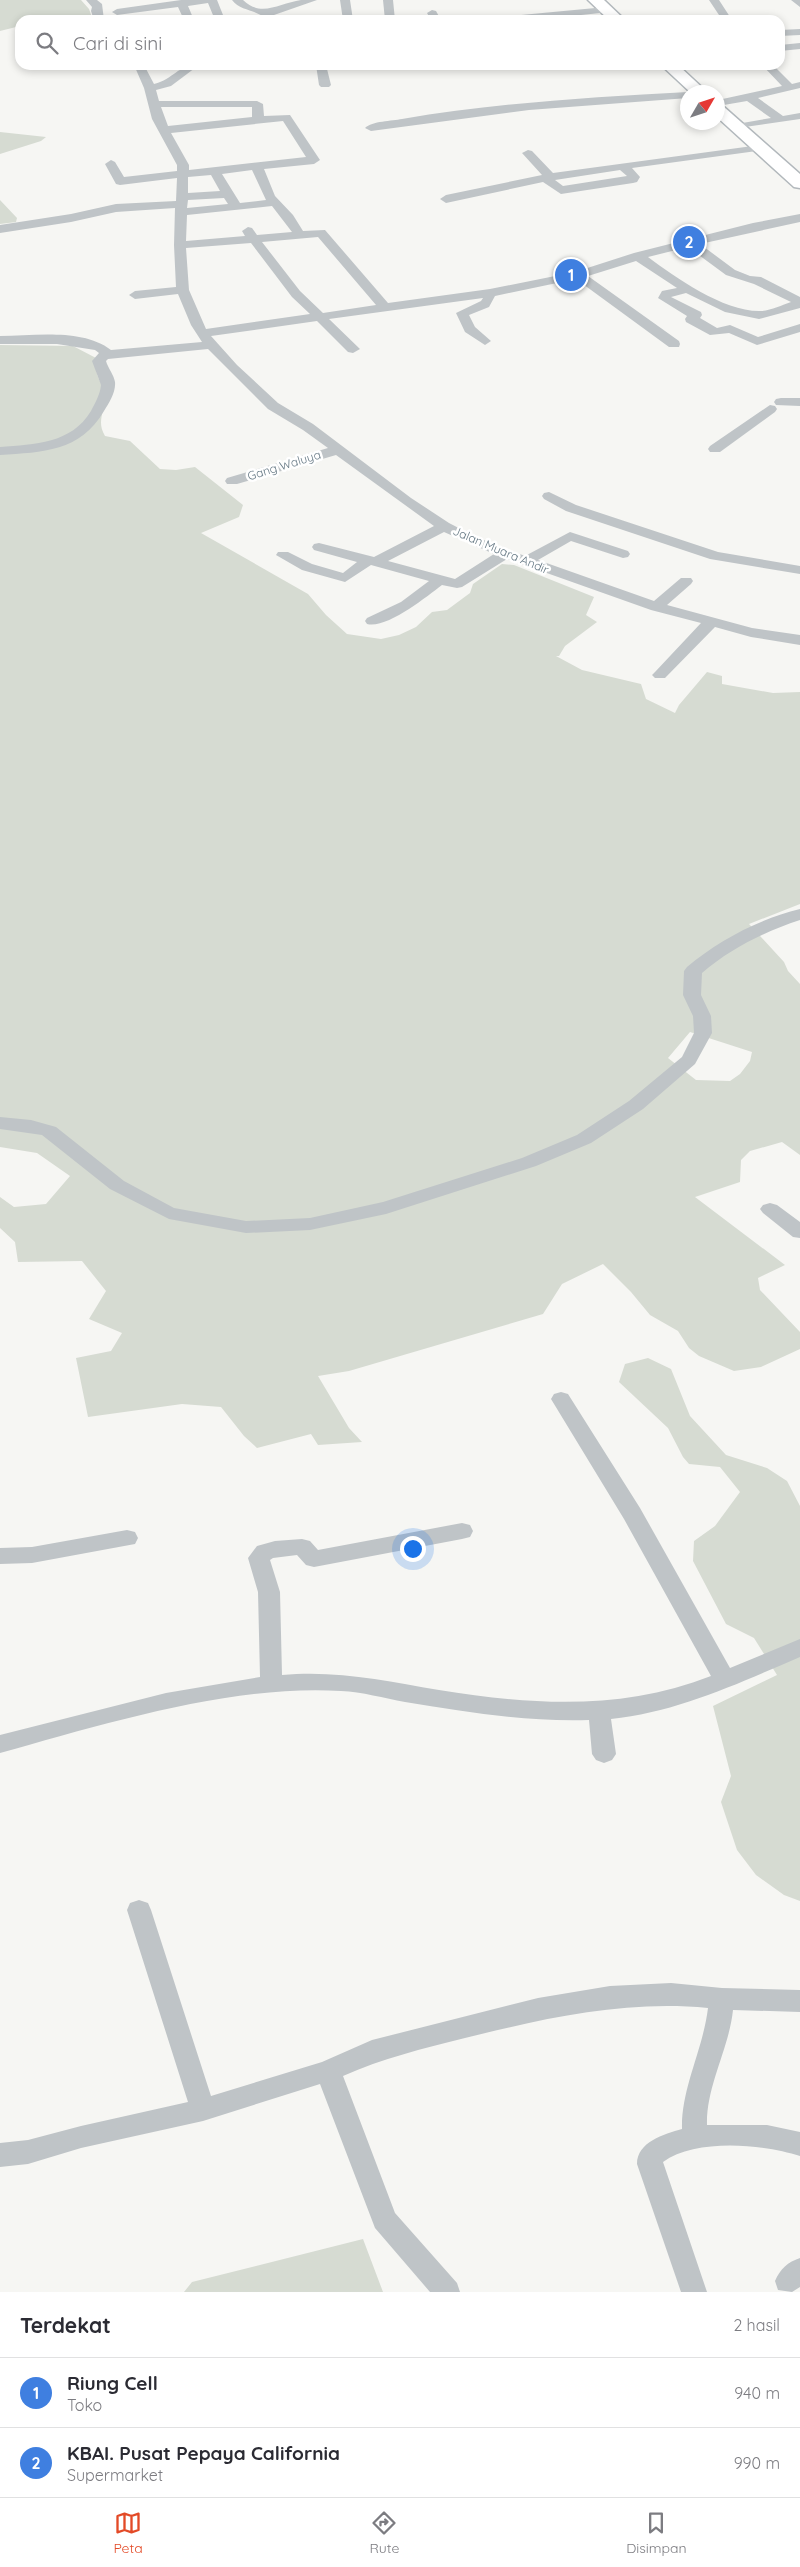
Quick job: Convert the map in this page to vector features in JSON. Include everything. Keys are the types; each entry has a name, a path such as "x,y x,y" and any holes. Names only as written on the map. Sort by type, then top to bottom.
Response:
{"main road":[{"path":"675,70 691,85"},
{"path":"725,117 800,183"}],"street":[{"path":"91,0 98,6 96,11 97,15"},
{"path":"115,8 134,0"},
{"path":"115,8 130,15 182,3 208,0"},
{"path":"212,0 218,15"},
{"path":"274,15 312,0"},
{"path":"345,0 347,15"},
{"path":"388,0 390,15"},
{"path":"714,0 724,15"},
{"path":"796,0 800,4"},
{"path":"182,3 187,15"},
{"path":"240,3 265,15"},
{"path":"240,3 245,15"},
{"path":"552,15 606,10"},
{"path":"785,33 800,32"},
{"path":"790,47 800,56"},
{"name":"Jalan Muara Andir","path":"141,70 150,88 153,104 164,130 183,164 180,245 183,290 197,325 211,346 273,406 308,427 337,450 444,526 472,540 656,608 710,623 800,640"},
{"path":"150,88 167,84 187,70"},
{"path":"322,70 325,85"},
{"path":"774,70 795,86"},
{"path":"725,101 795,86"},
{"path":"371,128 421,120 571,103 680,95"},
{"path":"749,97 780,120"},
{"path":"153,104 257,104 258,118"},
{"path":"203,126 204,104"},
{"path":"735,127 800,116"},
{"path":"111,164 120,181 314,160 288,118 258,118 164,130"},
{"path":"528,153 547,178 561,190 633,179 634,177 623,166 760,148"},
{"path":"257,167 270,197 300,234"},
{"path":"215,172 236,207"},
{"path":"446,199 547,178"},
{"path":"182,204 227,194"},
{"path":"0,229 77,217 119,208 182,204 236,207 275,202"},
{"path":"203,333 490,293 578,274 638,256 753,227 800,218"},
{"path":"269,228 247,230 296,294 353,349"},
{"path":"180,245 300,234 323,234 385,308"},
{"path":"690,243 735,275 748,281 756,280 772,290 779,290 800,303"},
{"path":"638,256 687,289 722,306 757,315 800,303"},
{"path":"578,274 674,344"},
{"path":"687,289 666,294 664,298 696,315 691,319 715,332 730,329 757,341 800,328"},
{"path":"135,295 183,290"},
{"path":"485,341 470,329 462,313 485,304 490,298 490,293"},
{"path":"0,340 73,342 101,348 107,354"},
{"path":"0,450 55,445 73,438 88,427 108,389 106,376 99,361 107,354 211,346"},
{"path":"715,449 776,406 800,402"},
{"name":"Gang Waluya","path":"232,481 337,450"},
{"path":"549,496 571,508 668,538 715,556 800,570"},
{"path":"283,554 307,567 345,578 373,561 444,526"},
{"path":"526,561 570,536 623,554"},
{"path":"319,547 439,580 460,583 506,554"},
{"path":"372,621 406,606 439,580"},
{"path":"656,608 686,581"},
{"path":"660,675 710,623"},
{"path":"0,1123 32,1126 50,1132 117,1185 169,1213 246,1227 310,1224 386,1208 538,1158 584,1139 636,1106 689,1060 703,1033 702,1016 692,995 693,971 714,952 732,942 800,914"},
{"path":"770,1209 800,1232"},
{"path":"561,1399 632,1514 725,1680"},
{"path":"271,1685 268,1592 259,1558 265,1552 302,1547 314,1560 462,1531"},
{"path":"0,1556 40,1554 127,1538"},
{"path":"0,1744 61,1726 200,1695 271,1685 337,1682 500,1708 536,1711 599,1711 655,1702 688,1694 800,1648"},
{"path":"599,1711 604,1754"},
{"path":"139,1910 203,2110"},
{"path":"0,2155 28,2152 81,2137 203,2110 328,2071 372,2051 538,2009 627,1996 671,1994 722,2000 800,2001"},
{"path":"695,2138 694,2108 718,2033 722,2000"},
{"path":"328,2071 384,2220 447,2292"},
{"path":"694,2292 650,2164 650,2157 657,2151 695,2138 736,2133 777,2138 800,2144"}],"shaded area":[{"path":"0,0 81,0 89,9 91,15 15,15 15,27 0,31"},
{"path":"0,132 46,137 41,141 0,154"},
{"path":"0,200 17,218 16,222 0,224"},
{"path":"0,345 73,346 96,358 96,371 105,396 101,426 105,436 130,441 160,469 176,470 195,467 243,505 239,517 201,533 308,594 326,615 347,634 381,639 399,635 416,627 432,612 447,610 470,593 473,584 502,564 514,565 594,597 586,615 597,622 565,646 559,656 556,656 582,670 641,684 646,699 675,713 679,705 707,672 722,676 722,684 773,693 800,692 800,904 749,924 784,962 788,971 800,984 800,1155 782,1142 750,1151 741,1160 740,1182 695,1197 785,1265 758,1278 760,1290 800,1332 800,1349 761,1367 734,1371 699,1356 689,1348 678,1331 650,1315 631,1292 603,1264 562,1284 543,1314 349,1371 318,1376 349,1428 362,1442 318,1445 311,1434 257,1448 244,1436 221,1407 182,1404 88,1417 76,1358 111,1351 122,1333 89,1319 106,1291 82,1261 18,1262 15,1242 0,1228 0,1197 14,1207 46,1204 70,1176 37,1153 0,1147","holes":["690,1032 752,1052 750,1061 740,1074 730,1081 696,1080 668,1058"]},
{"path":"648,1358 671,1369 690,1416 726,1455 767,1468 787,1481 800,1506 800,1901 784,1895 756,1875 737,1850 721,1802 731,1776 713,1706 777,1675 754,1638 726,1624 693,1561 694,1541 715,1526 740,1492 720,1467 689,1464 683,1457 668,1428 619,1382 625,1364"},
{"path":"363,2239 383,2292 184,2292 192,2282"}],"place":[{"name":"KBAI. Pusat Pepaya California","path":"689,242"},
{"name":"Riung Cell","path":"571,275"}]}
